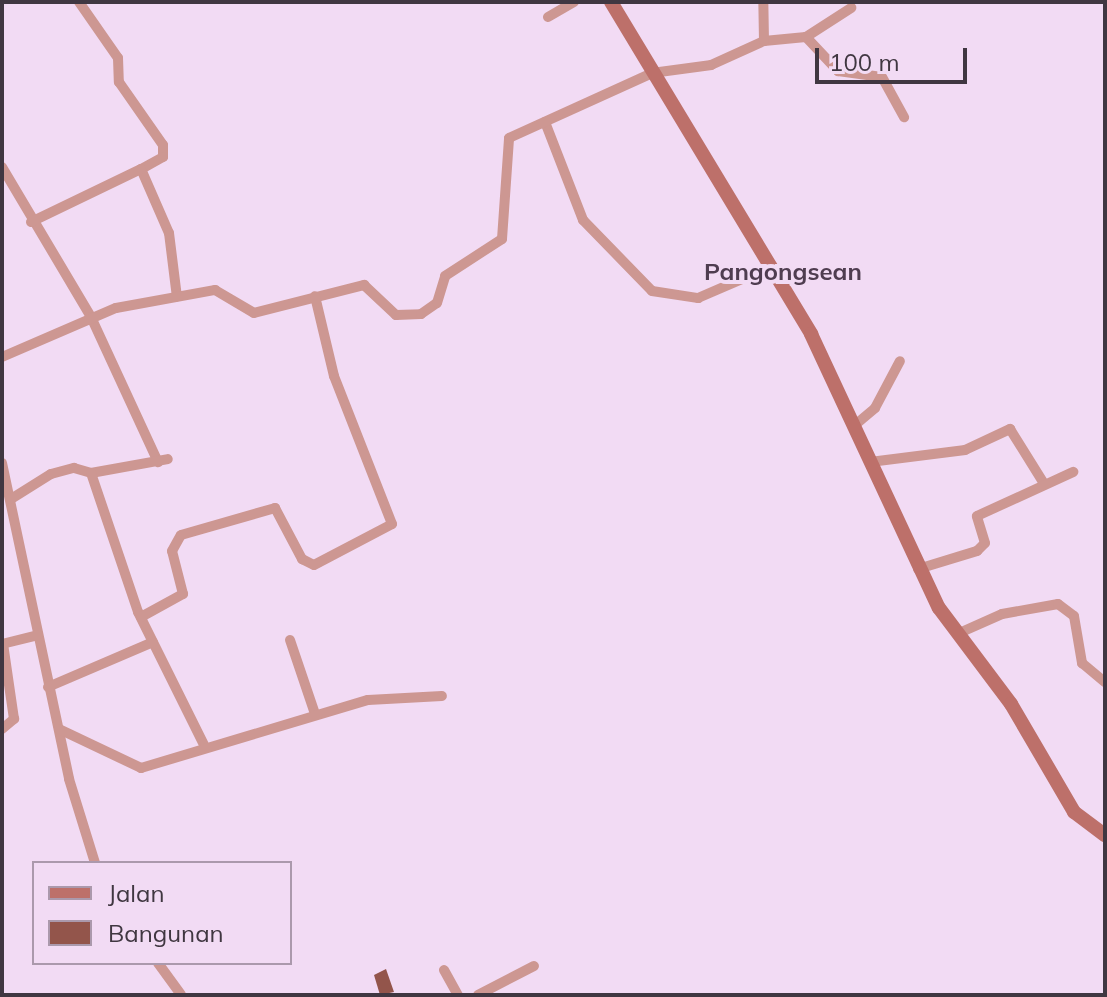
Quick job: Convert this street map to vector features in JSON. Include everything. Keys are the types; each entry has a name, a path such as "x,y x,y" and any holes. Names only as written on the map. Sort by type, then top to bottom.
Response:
{"street":[{"path":"31,222 163,157 163,145 119,82 118,58 79,2"},
{"path":"548,17 574,2"},
{"path":"611,2 772,266 855,425 918,569 957,634 1057,773 1074,812 1105,835"},
{"path":"763,2 764,41"},
{"path":"2,357 91,317 223,289 254,313 364,285 396,315 429,310 445,276 497,248 505,146 545,122 652,73 711,65 764,41 806,37 851,8"},
{"path":"806,37 838,71 882,77 904,117"},
{"path":"545,122 583,220 652,291 698,298 772,266"},
{"path":"2,167 31,222 91,317 163,460 91,473 51,474 11,499"},
{"path":"141,169 169,233 177,297"},
{"path":"141,617 183,594 172,551 181,535 275,508 302,559 314,565 392,524 334,376 315,296"},
{"path":"855,425 875,408 900,361"},
{"path":"870,462 965,450 1010,429 1043,482"},
{"path":"2,463 48,687 94,861"},
{"path":"918,569 983,547 977,516 1043,482 1073,472"},
{"path":"91,473 141,617 204,745"},
{"path":"957,634 1002,614 1058,604 1074,616 1082,663 1105,682"},
{"path":"2,729 14,719 2,644 38,635"},
{"path":"290,640 315,714"},
{"path":"48,687 153,642"},
{"path":"59,729 132,769 204,745 368,700 442,696"},
{"path":"159,965 181,995"},
{"path":"478,995 534,966"},
{"path":"444,970 458,995"}],"building":[{"path":"386,969 394,992 380,995 374,975"}],"district":[{"name":"Pangongsean","path":"783,272"}]}
